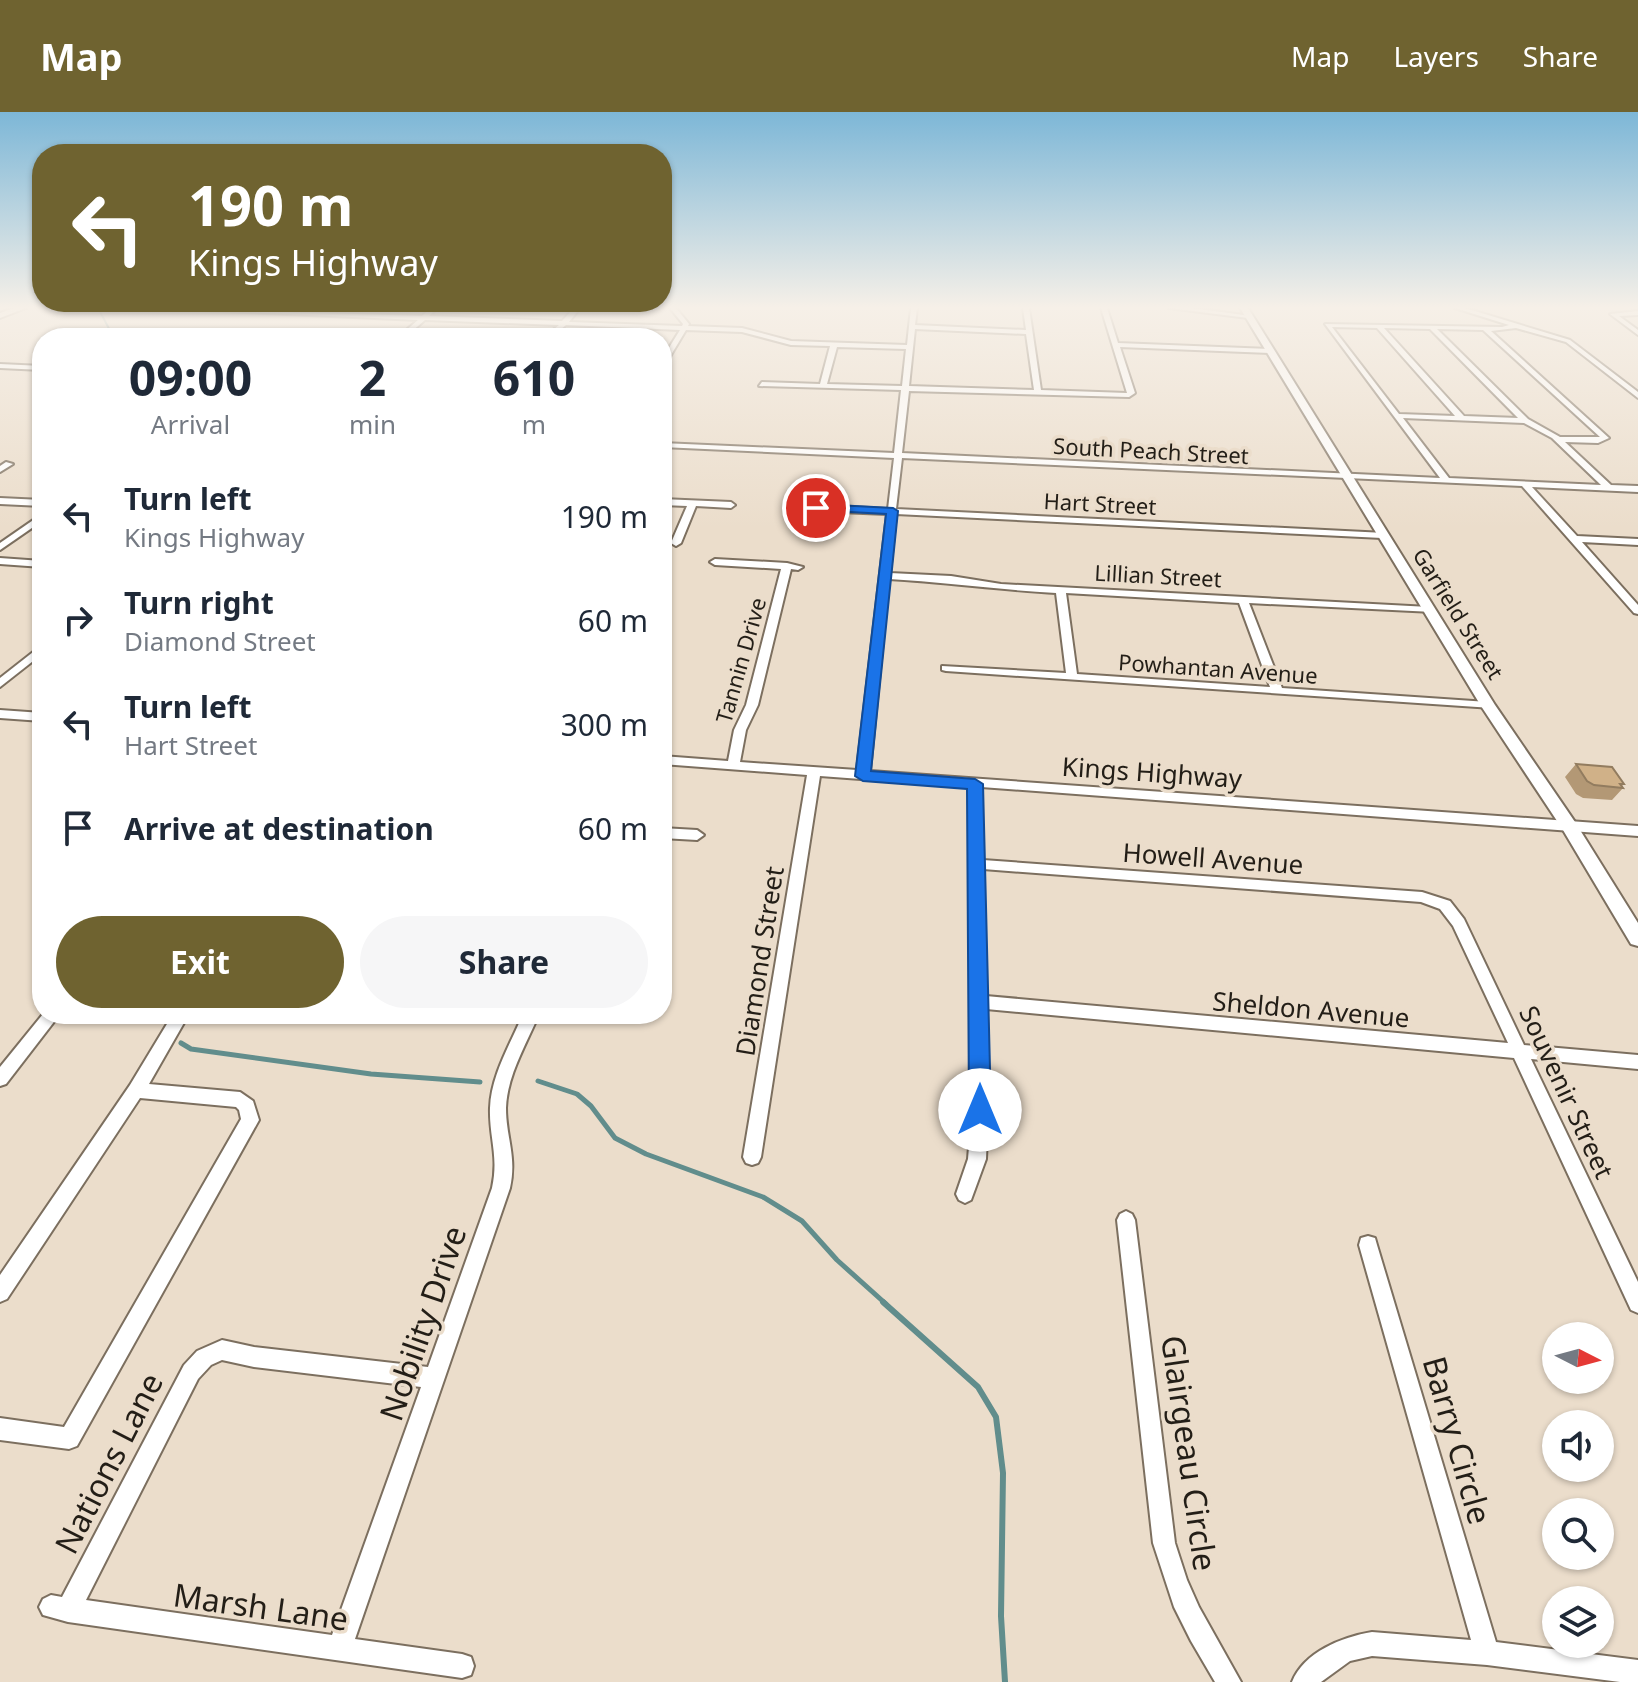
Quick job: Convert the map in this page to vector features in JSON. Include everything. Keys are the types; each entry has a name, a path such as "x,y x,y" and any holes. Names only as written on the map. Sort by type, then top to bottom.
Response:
{"main road":[{"name":"Garfield Street","path":"1288,381 1488,706 1569,826 1638,939"}],"street":[{"path":"863,776 906,381"},
{"path":"1036,381 1038,393"},
{"path":"762,384 1129,395 1127,381"},
{"path":"1371,381 1447,481"},
{"path":"1428,381 1462,419"},
{"path":"1485,381 1525,421 1559,439 1609,488"},
{"path":"1543,381 1605,438 1598,441 1559,439"},
{"path":"1619,381 1638,396"},
{"path":"1398,416 1525,421"},
{"name":"South Peach Street","path":"672,445 1638,489"},
{"path":"0,470 9,464"},
{"path":"1525,484 1638,611"},
{"path":"0,501 32,503"},
{"path":"672,502 731,505"},
{"path":"676,543 693,503"},
{"name":"Hart Street","path":"816,508 1382,535"},
{"path":"0,547 32,524"},
{"path":"1573,539 1638,542"},
{"path":"0,561 32,563"},
{"name":"Tannin Drive","path":"715,562 793,566 752,705 740,730 733,765"},
{"name":"Lillian Street","path":"886,576 1061,590 1429,610"},
{"path":"1061,590 1072,675"},
{"path":"1243,600 1277,691"},
{"path":"0,684 32,657"},
{"name":"Powhantan Avenue","path":"946,668 1488,706"},
{"path":"0,714 32,716"},
{"name":"Kings Highway","path":"672,761 1638,831"},
{"name":"Diamond Street","path":"752,1157 814,772"},
{"path":"965,1194 977,1159 980,1002 975,784"},
{"path":"672,834 697,835"},
{"name":"Howell Avenue","path":"976,864 1422,897 1445,905"},
{"name":"Souvenir Street","path":"1445,905 1459,923 1638,1303"},
{"name":"Sheldon Avenue","path":"980,1002 1638,1062"},
{"path":"0,1079 44,1024"},
{"path":"0,1292 136,1090 175,1024"},
{"name":"Nobility Drive","path":"339,1649 504,1178 507,1154 498,1109 500,1094 527,1024"},
{"path":"0,1429 69,1438 250,1120 247,1106 240,1100 136,1090"},
{"name":"Glairgeau Circle","path":"1126,1220 1164,1543 1174,1582 1190,1617 1229,1682"},
{"name":"Barry Circle","path":"1368,1245 1487,1653"},
{"name":"Nations Lane","path":"60,1609 191,1372 213,1352 222,1350 254,1357 434,1378"},
{"name":"Marsh Lane","path":"60,1609 462,1666"},
{"path":"1304,1682 1331,1656 1354,1646 1401,1645 1638,1672"}],"building":[{"path":"1576,764 1612,767 1624,784 1620,784 1623,788 1594,785 1587,781"}],"waterway":[{"path":"181,1043 191,1049 371,1074 480,1082"},
{"path":"538,1081 577,1094 591,1106 615,1138 646,1154 763,1197 802,1221 837,1260 886,1304"},
{"path":"883,1302 978,1387 996,1417 1003,1473 1001,1616 1005,1682"}],"route":[{"path":"816,508 893,511 863,776 975,784 980,1110"}]}
